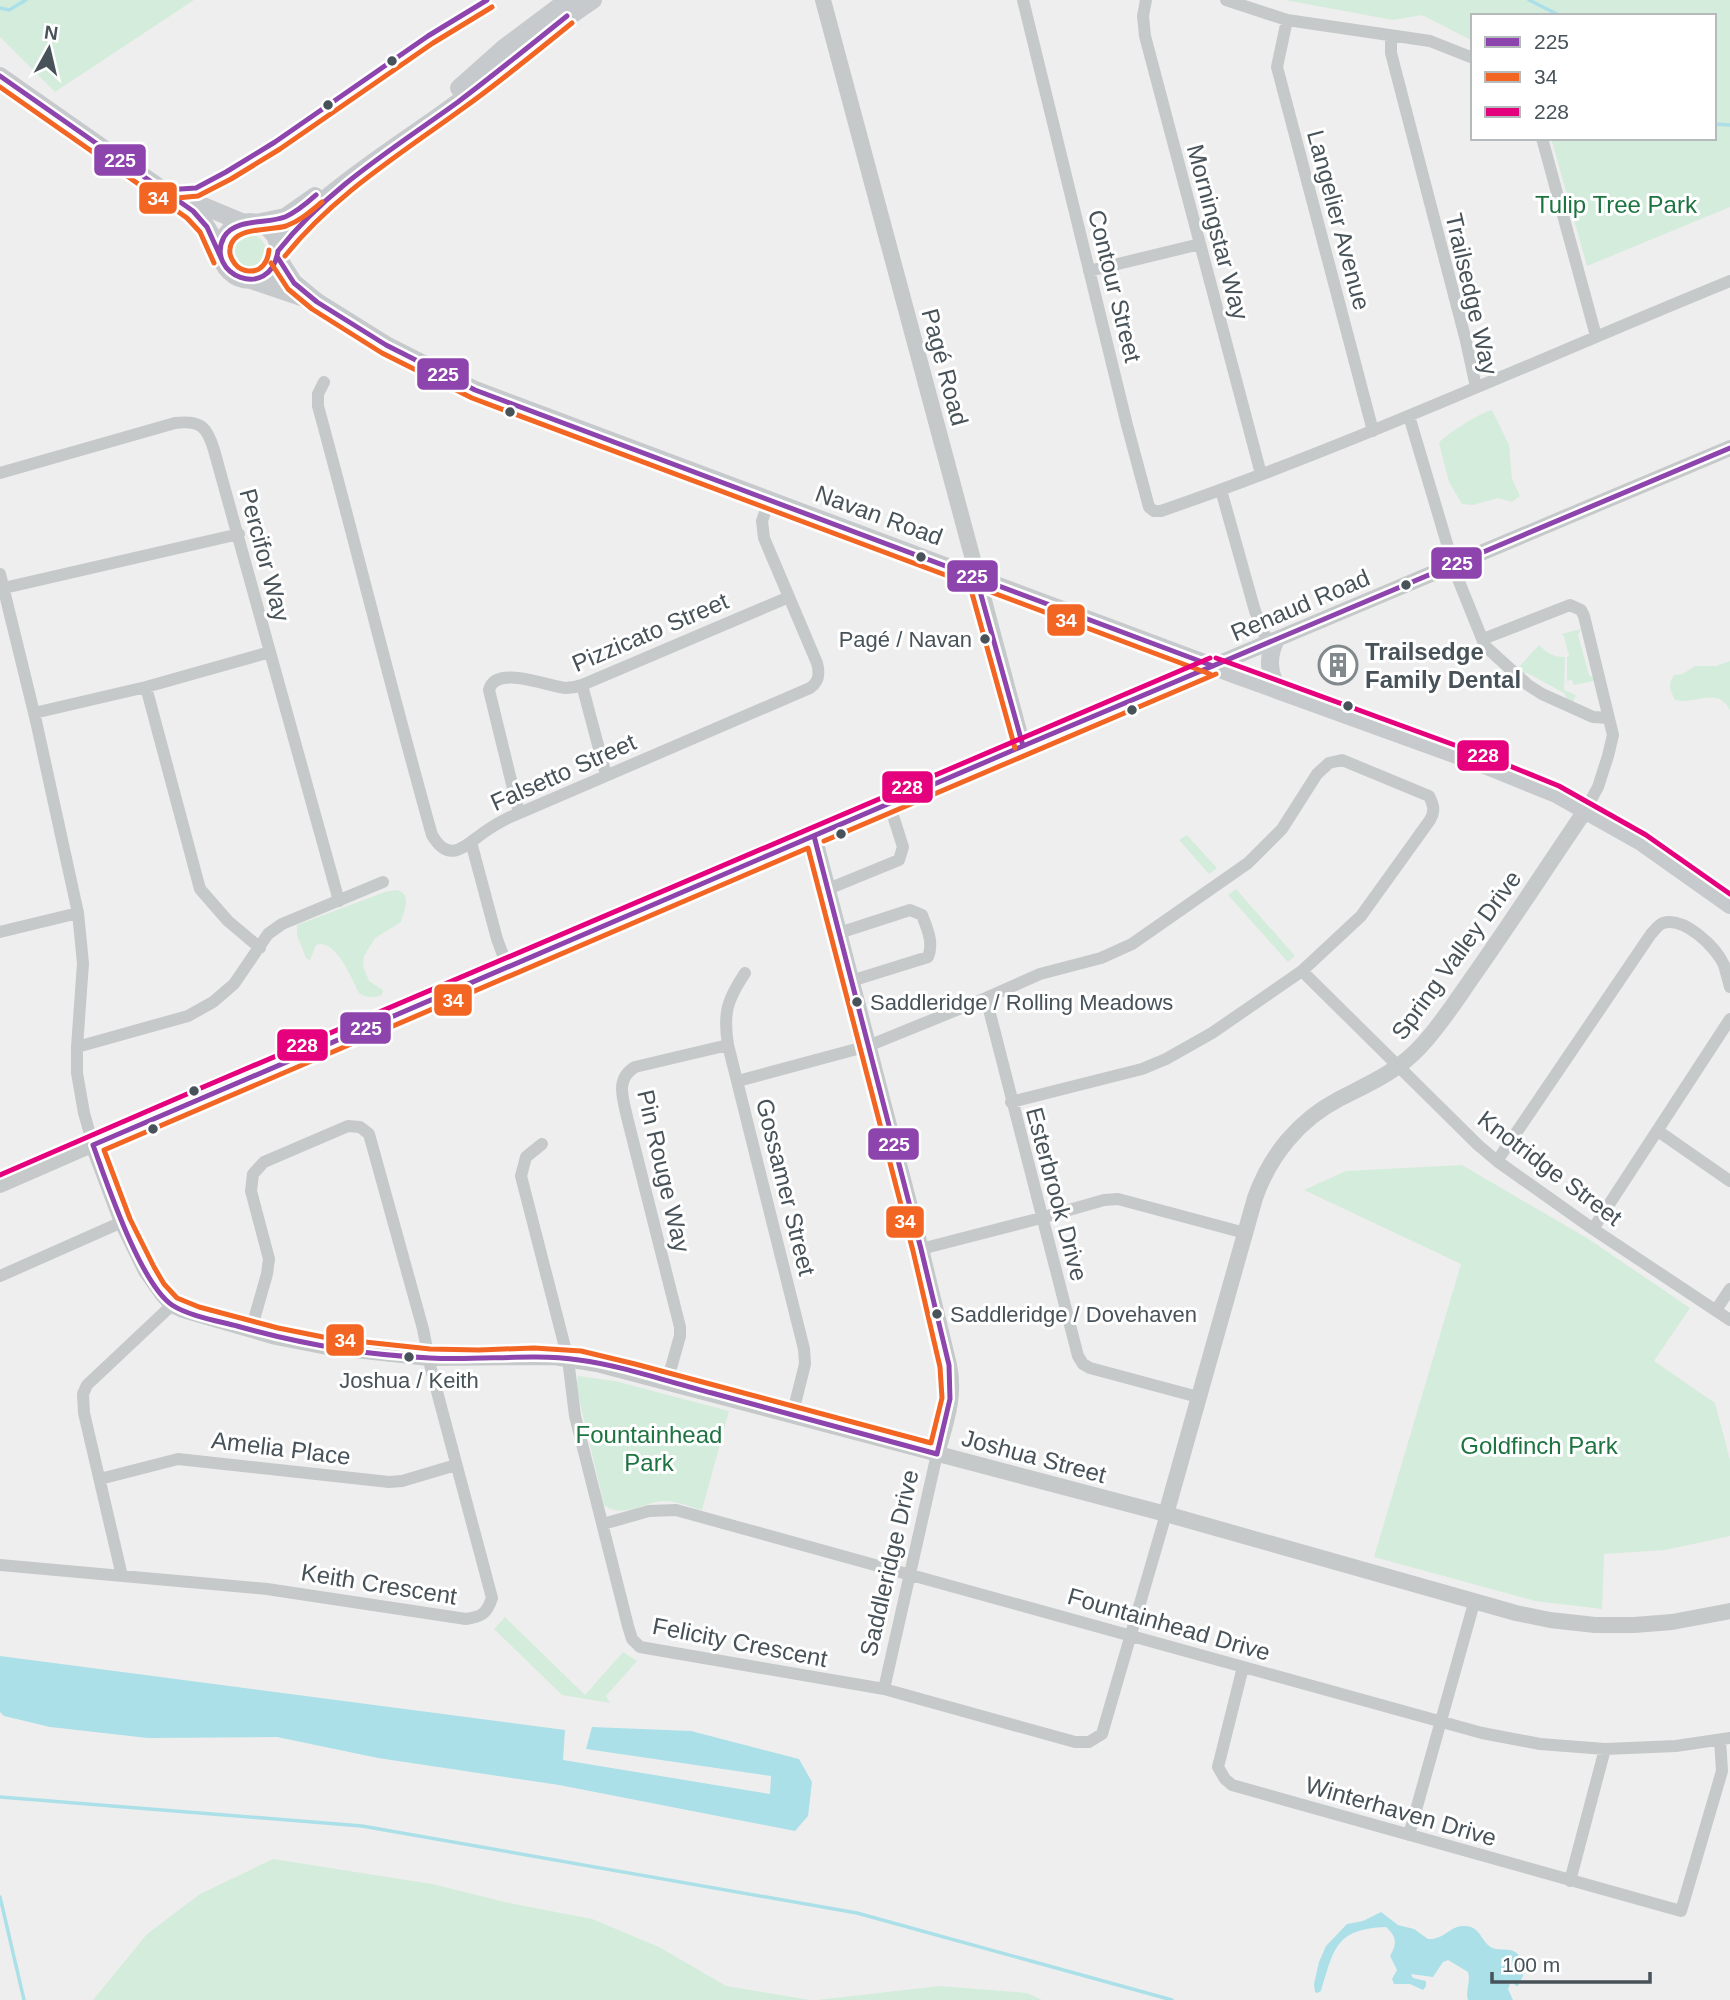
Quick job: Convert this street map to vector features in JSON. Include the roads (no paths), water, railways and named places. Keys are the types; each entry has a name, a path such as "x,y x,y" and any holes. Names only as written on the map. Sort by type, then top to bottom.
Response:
{"main road":[{"path":"411,134 482,66 568,0"},
{"path":"0,76 201,218 230,272 251,280 271,271 278,254 298,226 328,197 411,134 459,102 567,16 593,0"},
{"path":"222,260 225,236 236,226 285,217 303,206 335,179 377,159"},
{"path":"165,190 264,226 276,240 278,254"},
{"name":"Navan Road","path":"278,254 294,283 317,302 386,345 475,390 1556,794 1641,842 1730,905"},
{"name":"Navan Road","path":"251,280 317,302"},
{"path":"1271,642 1269,667 1278,690"}],"street":[{"name":"Pagé Road","path":"822,0 1023,746"},
{"name":"Contour Street","path":"1023,0 1149,507 1158,512 1221,490"},
{"name":"Morningstar Way","path":"1146,0 1143,16 1145,36 1261,474"},
{"path":"1226,0 1287,20 1430,41 1471,57"},
{"name":"Langelier Avenue","path":"1287,20 1277,67 1373,431"},
{"name":"Trailsedge Way","path":"1221,490 1373,431 1476,387 1391,54 1391,35"},
{"path":"1543,140 1596,336"},
{"path":"1089,271 1200,244"},
{"path":"1476,387 1730,281"},
{"name":"Falsetto Street","path":"324,382 318,394 318,406 375,617 383,657 432,835 441,849 448,851 456,851 499,822 814,686 818,680 818,666 762,532 762,521 769,501"},
{"path":"1409,416 1453,564 1485,646 1542,694 1593,717 1609,718"},
{"name":"Percifor Way","path":"0,473 175,423 195,422 202,425 212,444 239,534 339,901"},
{"name":"Renaud Road","path":"0,1185 889,803 1730,448"},
{"path":"1221,490 1255,611 1271,642"},
{"path":"2,589 239,534"},
{"path":"0,574 78,913 83,963 77,1047 80,1094 93,1145 122,1222 146,1271 157,1289 172,1305 87,1385 83,1395 84,1413 122,1576"},
{"name":"Pizzicato Street","path":"519,813 489,690 490,684 495,680 515,677 568,688 582,685 789,597"},
{"path":"1483,639 1570,605 1581,610 1613,735 1598,787 1585,811"},
{"path":"34,713 146,687 270,652"},
{"path":"582,685 606,775"},
{"path":"146,687 201,889 228,921 260,948"},
{"path":"738,1081 868,1046 1040,974 1101,958 1132,944 1248,863 1282,829 1317,774 1329,763 1342,760 1429,796 1434,813 1361,916 1302,971 1212,1034 1166,1059 1142,1069 1011,1102"},
{"path":"828,889 899,860 903,847 889,803"},
{"name":"Spring Valley Drive","path":"1166,1514 1263,1176 1288,1139 1322,1109 1398,1067 1439,1026 1585,811"},
{"name":"Saddleridge Drive","path":"814,836 953,1382 952,1397 884,1689"},
{"path":"471,842 491,919 507,966"},
{"path":"77,1047 188,1016 213,1002 234,984 268,934 282,924 383,883"},
{"path":"839,933 909,910 922,915 928,930 931,949 928,957 851,981"},
{"path":"0,932 78,913"},
{"path":"1497,1161 1651,934 1661,924 1672,922 1685,925 1710,945 1723,963 1730,987"},
{"name":"Knotridge Street","path":"1302,971 1497,1161 1730,1320"},
{"name":"Gossamer Street","path":"745,973 733,990 727,1005 725,1023 728,1045 804,1349 806,1364 792,1416"},
{"name":"Esterbrook Drive","path":"986,998 1077,1356 1090,1368 1198,1397"},
{"path":"1593,1228 1730,1019"},
{"name":"Pin Rouge Way","path":"667,1382 680,1327 627,1117 621,1090 622,1081 635,1067 728,1045"},
{"name":"Keith Crescent","path":"0,1565 267,1589 466,1619 479,1618 488,1610 492,1598 423,1329 369,1134 360,1127 348,1126 264,1162 253,1174 251,1191 269,1259 251,1330"},
{"path":"1658,1131 1730,1181"},
{"name":"Felicity Crescent","path":"542,1144 526,1157 521,1175 568,1359 575,1416 632,1639 640,1647 884,1689 1075,1742 1089,1742 1102,1734 1166,1514"},
{"path":"921,1249 1104,1200 1118,1199 1245,1233"},
{"path":"0,1276 122,1222"},
{"path":"1716,1310 1730,1289"},
{"name":"Joshua Street","path":"172,1305 196,1315 304,1343 429,1358 533,1357 597,1363 1166,1514 1474,1603 1550,1620 1595,1625 1634,1625 1672,1622 1730,1611"},
{"name":"Amelia Place","path":"100,1479 178,1459 389,1482 402,1481 456,1465"},
{"name":"Fountainhead Drive","path":"603,1524 649,1511 676,1510 1482,1733 1540,1744 1605,1749 1676,1746 1725,1739"},
{"path":"1409,1835 1474,1603"},
{"name":"Winterhaven Drive","path":"1243,1667 1218,1767 1232,1785 1681,1911 1722,1771 1725,1739"},
{"path":"1570,1881 1605,1749"}],"water":[{"path":"0,1656 565,1730 563,1760 770,1794 771,1776 586,1749 592,1727 691,1731 799,1759 812,1782 808,1816 795,1831 559,1785 378,1758 277,1737 148,1738 50,1727 4,1716 0,1712"},
{"path":"1381,1912 1398,1925 1414,1929 1428,1939 1434,1939 1454,1928 1468,1926 1475,1929 1492,1948 1514,1951 1522,1960 1524,1970 1518,1986 1513,1981 1508,1989 1513,2000 1468,2000 1468,1972 1448,1960 1443,1962 1433,1977 1411,1974 1413,1978 1426,1981 1423,1990 1410,1984 1394,1984 1392,1979 1397,1970 1390,1956 1395,1941 1386,1927 1356,1932 1346,1937 1334,1953 1321,1991 1315,1992 1319,1962 1326,1946 1347,1924 1363,1921"}],"waterway":[{"path":"0,8 9,10 26,0"},
{"path":"1529,0 1557,14"},
{"path":"1716,124 1730,125"},
{"path":"0,1797 362,1826 857,1913 1172,2000"},
{"path":"0,1897 24,2000"}],"place":[{"name":"Pagé / Navan","path":"985,639"},
{"name":"Trailsedge Family Dental","path":"1338,665"},
{"name":"Saddleridge / Rolling Meadows","path":"857,1002"},
{"name":"Saddleridge / Dovehaven","path":"937,1314"},
{"name":"Joshua / Keith","path":"409,1357"}],"park label":[{"name":"Tulip Tree Park","path":"1616,204"},
{"name":"Goldfinch Park","path":"1539,1445"},
{"name":"Fountainhead Park","path":"649,1448"}]}
